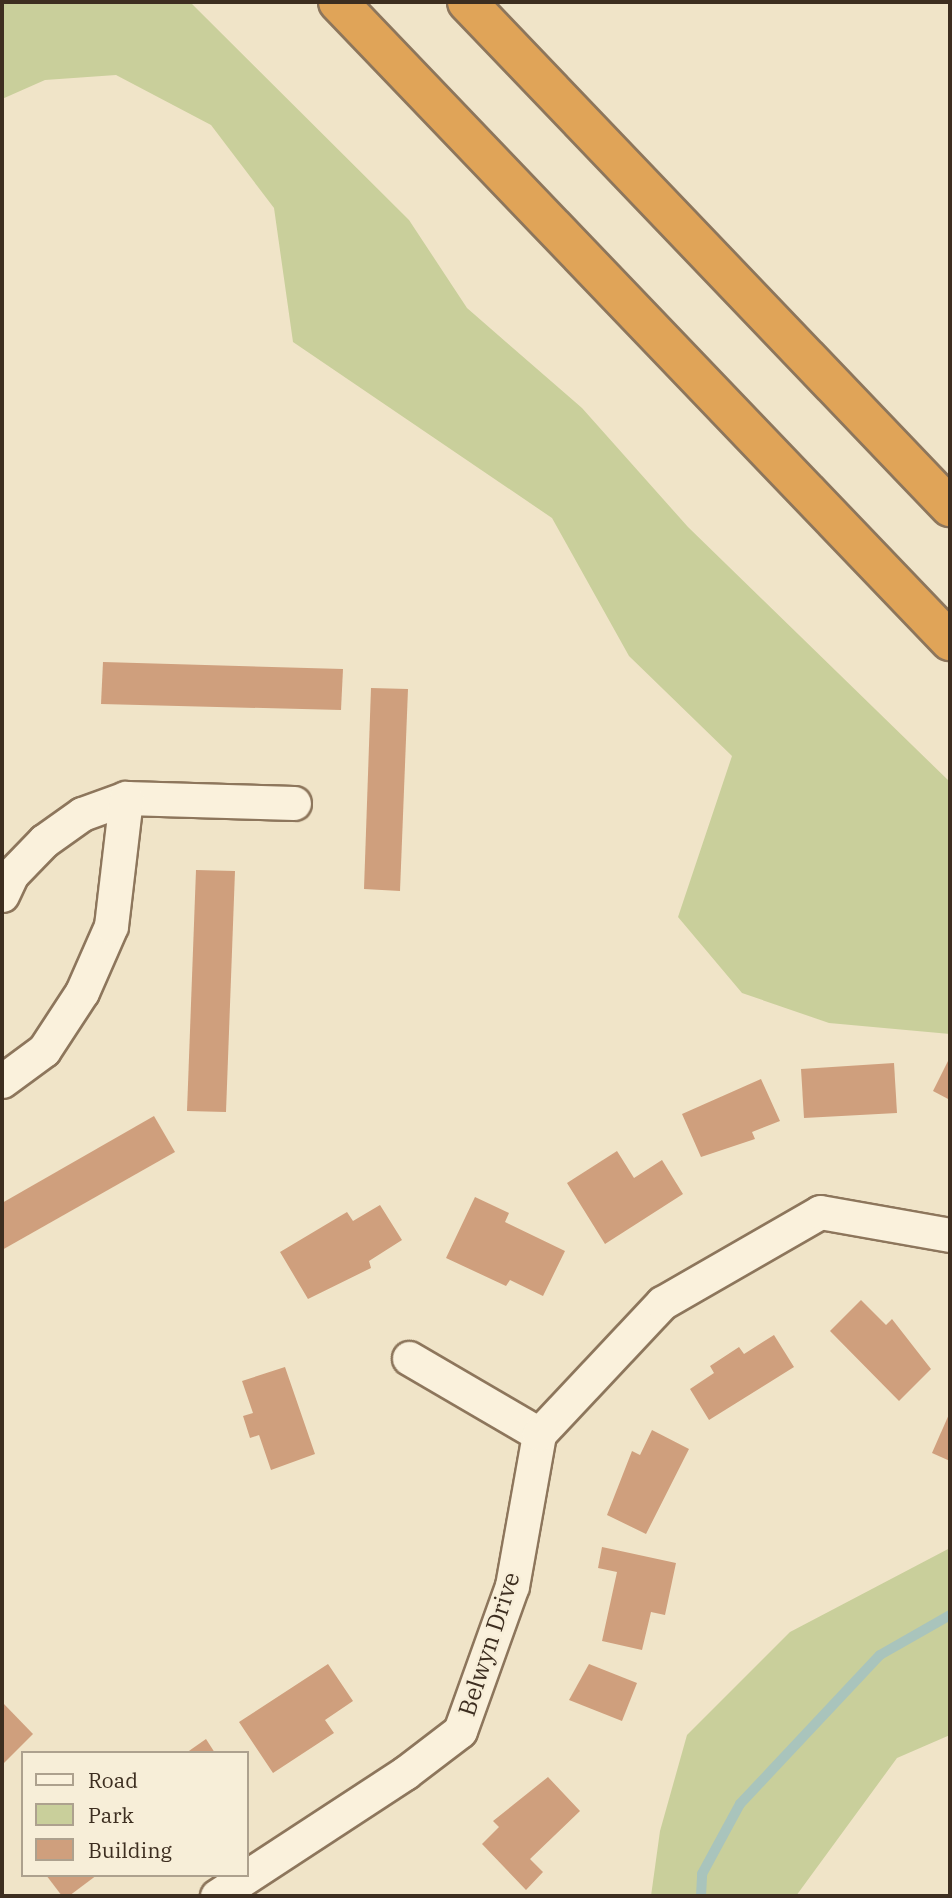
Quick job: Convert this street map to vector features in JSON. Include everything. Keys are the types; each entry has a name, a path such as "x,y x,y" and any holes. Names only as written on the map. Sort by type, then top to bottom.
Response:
{"highway":[{"path":"338,2 950,641"},
{"path":"467,2 950,507"}],"street":[{"path":"2,895 12,874 44,841 82,814 126,798 294,803"},
{"path":"2,1081 44,1050 82,992 111,926 126,798"},
{"path":"409,1358 539,1434 662,1303 820,1212 950,1234"},
{"name":"Belwyn Drive","path":"248,1876 405,1773 460,1731 512,1586 539,1434"},
{"name":"Belwyn Drive","path":"217,1896 246,1877"}],"green space":[{"path":"2,2 190,2 409,220 467,308 582,408 688,527 950,782 950,1034 829,1023 742,993 678,917 732,756 629,656 552,518 293,342 274,208 211,125 116,75 45,80 2,99"},
{"path":"950,1548 950,1735 897,1758 796,1896 651,1896 660,1831 687,1735 790,1632"}],"building":[{"path":"103,662 343,669 341,710 101,704"},
{"path":"371,688 408,689 400,891 364,889"},
{"path":"196,870 235,871 226,1112 187,1111"},
{"path":"950,1057 950,1100 933,1091"},
{"path":"894,1063 897,1113 804,1118 801,1069"},
{"path":"761,1079 780,1121 752,1132 755,1139 701,1157 682,1114"},
{"path":"154,1116 175,1152 2,1250 2,1203"},
{"path":"617,1151 634,1178 662,1160 683,1194 605,1244 567,1183"},
{"path":"475,1197 509,1213 505,1222 565,1251 543,1296 510,1280 506,1286 446,1258"},
{"path":"380,1205 402,1240 369,1261 371,1268 308,1299 280,1252 347,1212 353,1221"},
{"path":"861,1300 886,1325 892,1319 931,1369 899,1401 830,1331"},
{"path":"774,1335 794,1367 709,1420 690,1389 714,1373 710,1366 739,1347 744,1354"},
{"path":"285,1367 315,1454 271,1470 259,1435 250,1438 243,1416 253,1413 242,1381"},
{"path":"950,1412 950,1461 932,1453"},
{"path":"652,1430 689,1449 646,1534 607,1515 632,1451 640,1455"},
{"path":"602,1547 676,1563 665,1615 651,1612 642,1650 602,1641 617,1572 598,1568"},
{"path":"328,1664 353,1701 325,1720 334,1733 273,1773 239,1722"},
{"path":"589,1664 637,1683 622,1721 569,1700"},
{"path":"2,1702 33,1734 2,1765"},
{"path":"206,1739 214,1751 189,1751"},
{"path":"548,1777 580,1811 530,1859 543,1872 526,1890 482,1844 499,1827 493,1821"},
{"path":"48,1877 94,1877 69,1896 62,1896"}],"waterway":[{"path":"701,1896 702,1874 740,1804 880,1655 950,1615"}]}
